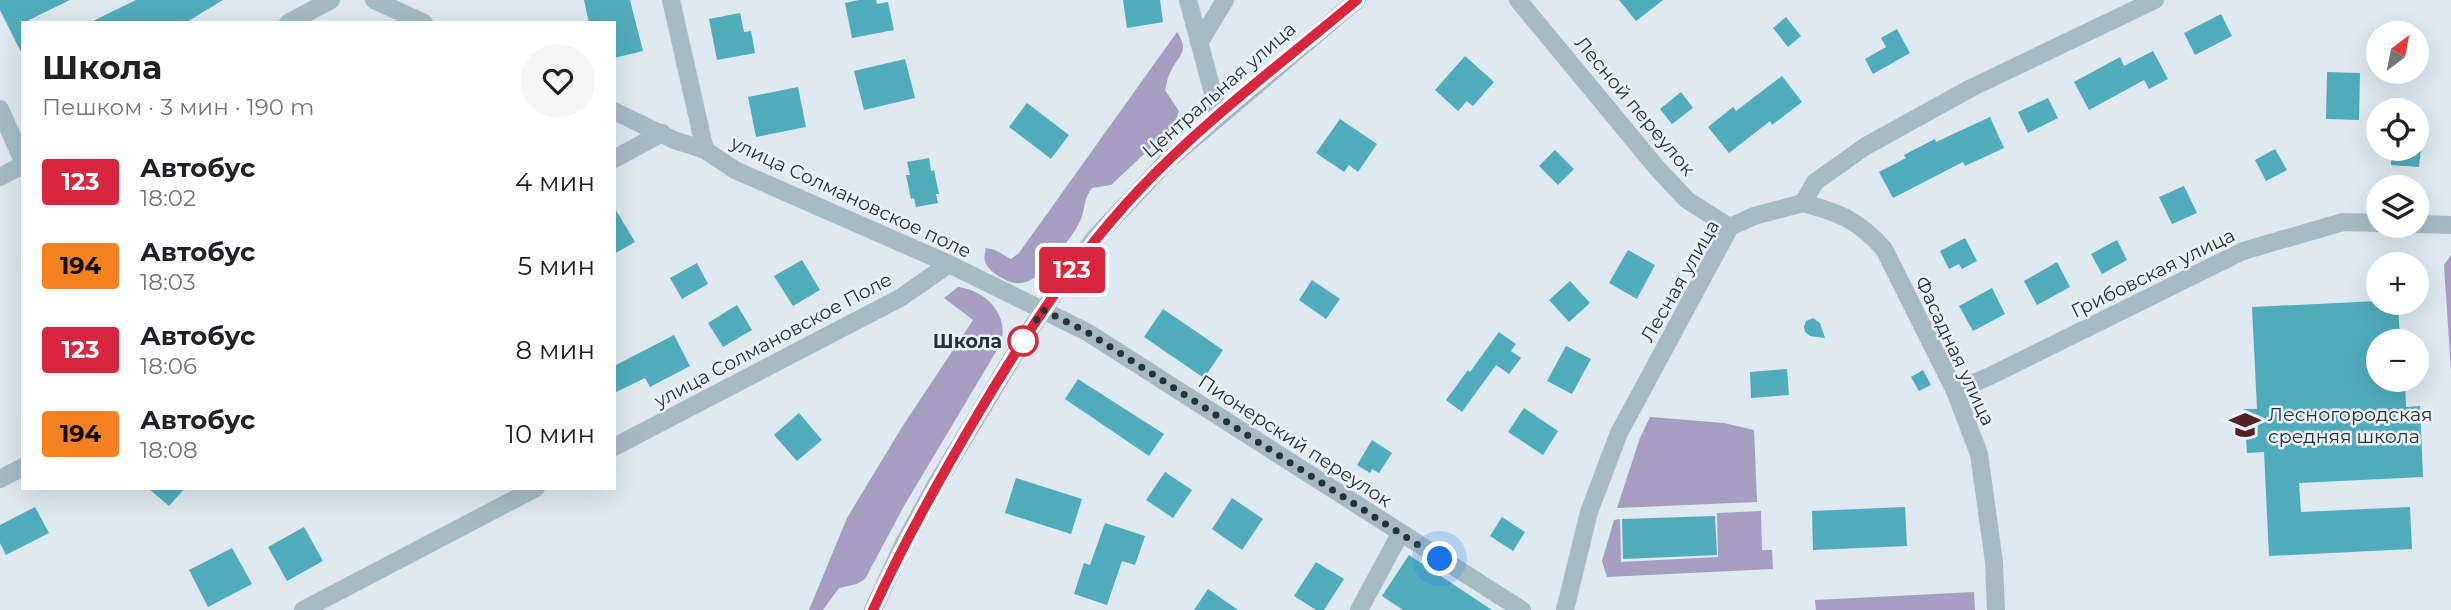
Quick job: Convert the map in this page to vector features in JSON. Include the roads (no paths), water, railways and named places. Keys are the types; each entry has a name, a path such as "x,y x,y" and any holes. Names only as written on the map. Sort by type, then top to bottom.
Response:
{"street":[{"path":"292,21 331,0"},
{"path":"374,0 392,4 421,21"},
{"name":"улица Солмановское поле","path":"671,0 705,150 735,170 949,264 1043,310"},
{"path":"1188,0 1219,116"},
{"path":"1199,43 1224,0"},
{"name":"Центральная улица","path":"873,610 903,545 934,488 1043,310 1094,239 1167,162 1357,0"},
{"name":"Лесной переулок","path":"1518,0 1657,168 1687,200 1730,227"},
{"path":"1803,203 1815,182 1866,146 1971,88 2155,0"},
{"path":"0,109 21,158"},
{"path":"616,112 705,150"},
{"path":"616,158 662,133"},
{"path":"0,177 21,164"},
{"name":"Лесная улица","path":"1565,610 1590,512 1619,433 1730,227 1765,213 1803,203"},
{"name":"Фасадная улица","path":"1803,203 1837,212 1867,230 1884,249 1955,391 1979,454 1994,562 1996,610"},
{"name":"Грибовская улица","path":"1955,391 2243,251 2343,222 2366,223"},
{"path":"2429,224 2451,225"},
{"name":"улица Солмановское Поле","path":"616,446 900,298 949,264"},
{"name":"Пионерский переулок","path":"1043,310 1087,332 1522,610"},
{"path":"0,479 21,468"},
{"path":"303,610 532,490"},
{"path":"1359,610 1400,534"}],"place":[{"name":"Школа","path":"1023,341"},
{"name":"Лесногородская средняя школа","path":"2245,425"}]}
